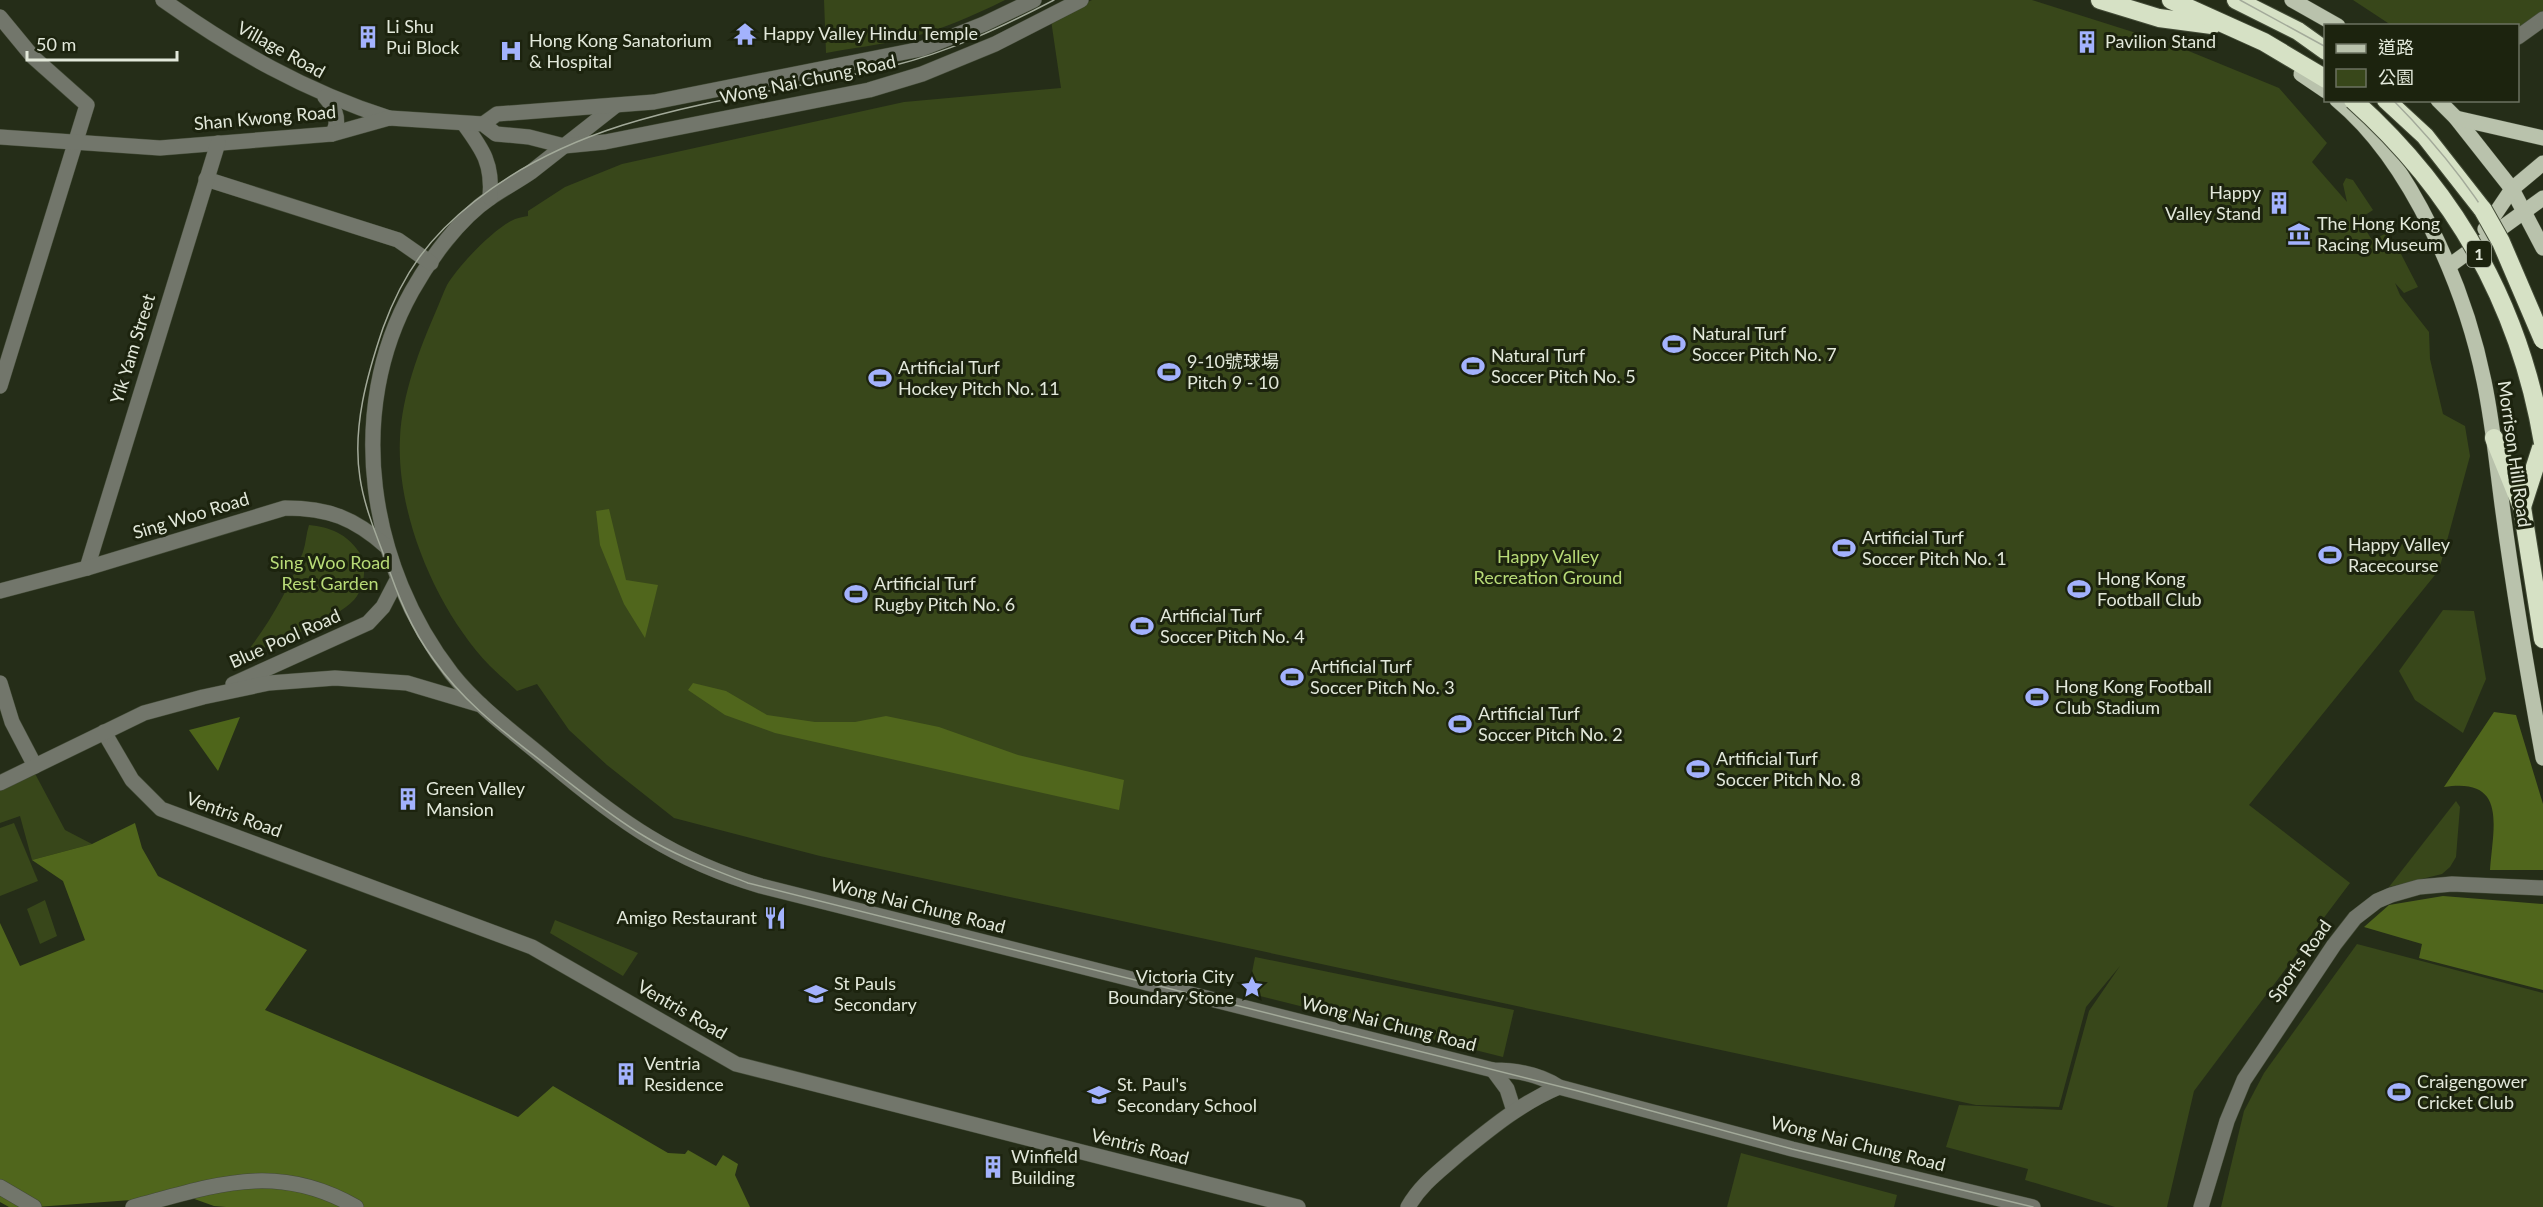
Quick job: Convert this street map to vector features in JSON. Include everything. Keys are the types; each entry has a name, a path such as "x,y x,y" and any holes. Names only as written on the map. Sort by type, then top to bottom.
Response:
{"highway":[{"path":"2100,0 2159,18 2212,25"},
{"path":"2171,0 2264,42 2324,78"},
{"path":"2236,0 2298,31 2324,50"},
{"name":"1","path":"2355,102 2426,175 2484,264 2513,328 2533,397 2542,449"},
{"name":"1","path":"2388,102 2425,136 2483,210 2501,242 2543,340"},
{"path":"2494,438 2522,507 2543,639"},
{"path":"2522,507 2542,449"}],"main road":[{"path":"2292,0 2334,24"},
{"path":"2212,25 2278,60 2324,90"},
{"path":"2339,102 2382,149 2412,193 2449,266 2543,198"},
{"path":"2440,102 2456,118 2512,189 2543,248"},
{"path":"2456,118 2543,138"},
{"path":"2474,247 2512,189 2543,163"},
{"path":"2474,247 2510,333 2542,449"},
{"name":"Morrison Hill Road","path":"2449,266 2473,335 2484,382 2543,758"}],"street":[{"name":"Village Road","path":"163,0 249,56 325,96 389,118"},
{"name":"Wong Nai Chung Road","path":"483,124 497,114 654,102 921,49 984,24 1034,0"},
{"name":"Wong Nai Chung Road","path":"564,146 605,142 869,90 922,74 995,44 1081,0"},
{"path":"2161,0 2212,25"},
{"path":"0,17 38,62 87,105 0,386"},
{"path":"2519,36 2543,19"},
{"path":"325,96 334,107 336,116 337,127 332,134"},
{"name":"Wong Nai Chung Road","path":"615,106 523,177 490,198 451,234 413,290 396,322 382,368 372,429 374,477 387,547 397,580 431,645 453,675 482,706 596,802 628,826 680,855 748,883 1492,1071 1512,1070 1545,1077 1559,1087 1792,1149 2033,1207"},
{"name":"Shan Kwong Road","path":"0,136 159,148 332,134 389,118 483,124 499,134 529,137 564,146"},
{"path":"464,124 484,152 488,163 490,198"},
{"name":"Yik Yam Street","path":"87,568 218,143"},
{"path":"206,179 398,240 431,263"},
{"name":"Sing Woo Road","path":"2,589 87,568 285,508 316,509 335,513 362,526 387,547"},
{"name":"Blue Pool Road","path":"202,697 368,623 383,607 397,580"},
{"name":"Blue Pool Road","path":"0,783 144,713 202,697 269,683 308,679 356,679 407,683 482,706"},
{"path":"0,683 6,723 35,766"},
{"name":"Ventris Road","path":"104,732 132,780 161,810 532,946 736,1064 1298,1207"},
{"name":"Sports Road","path":"2200,1207 2227,1121 2244,1080 2334,945 2355,918 2384,898 2419,887 2452,884 2543,888"},
{"path":"1492,1071 1507,1089 1514,1111"},
{"path":"1408,1207 1418,1189 1514,1111 1559,1087"},
{"path":"133,1207 217,1185 259,1179 316,1188 356,1207"},
{"path":"0,1187 34,1207"}],"green space":[{"path":"824,0 1005,0 956,22 905,39 826,53"},
{"name":"Happy Valley Recreation Ground","path":"1092,0 2032,0 2174,45 2279,88 2327,143 2312,162 2347,202 2343,184 2346,178 2353,180 2373,210 2359,219 2372,240 2385,234 2394,249 2401,254 2418,287 2404,293 2395,283 2400,295 2429,332 2430,359 2443,414 2465,426 2470,456 2439,570 2249,805 2350,883 2194,1091 2167,1207 2115,1207 2025,1180 2028,1169 1946,1147 1959,1105 2062,1110 2089,1011 2120,966 2086,1007 2059,1107 1976,1105 820,856 674,818 607,765 569,730 537,684 517,691 490,666 471,644 437,590 413,529 405,498 401,468 401,422 412,373 447,285 467,259 503,226 515,219 528,216 528,211 565,187 622,164 904,102 1061,88 1051,20"},
{"path":"2353,0 2543,0 2543,11 2519,27 2519,24 2389,24"},
{"name":"Sing Woo Road Rest Garden","path":"309,525 337,532 349,540 359,552 364,568 360,591 349,604 322,622 243,657 261,633 284,593 303,552"},
{"path":"2443,610 2474,611 2486,679 2463,733 2415,700 2399,671"},
{"path":"32,768 65,830 92,844 32,860 20,816 0,823 0,782"},
{"path":"2456,801 2460,807 2456,857 2450,867 2442,874 2389,887"},
{"path":"14,823 38,881 0,896 0,828"},
{"path":"45,900 57,936 40,944 27,909"},
{"path":"555,920 638,953 623,976 550,933"},
{"name":"Craigengower Cricket Club","path":"2357,944 2543,993 2543,1207 2221,1207 2244,1111 2264,1073"},
{"path":"1255,957 1514,1010 1503,1057 1248,993"},
{"path":"1741,1153 1897,1195 1894,1207 1727,1207"}],"shaded area":[{"path":"609,509 626,580 658,585 645,638 624,604 600,545 596,511"},
{"path":"693,683 726,691 767,715 815,722 855,722 886,716 939,727 1018,755 1124,780 1119,810 775,733 725,715 688,690"},
{"path":"2494,712 2516,715 2543,804 2543,870 2490,870 2494,822 2487,798 2479,790 2464,786 2444,787"},
{"path":"240,717 218,771 189,730"},
{"path":"135,823 142,848 158,876 307,950 265,1010 518,1117 553,1086 668,1153 685,1154 688,1150 716,1166 723,1155 738,1164 735,1175 750,1207 226,1207 214,1206 186,1196 36,1207 9,1207 0,1202 0,923 20,966 85,940 63,881 32,860 92,844"},
{"path":"2443,896 2543,904 2543,990 2419,958 2422,944 2364,927 2389,905"}],"tram line":[{"path":"1054,0 1015,20 934,54 838,78 675,111 622,125 571,144 522,169 475,201 444,228 419,257 409,273 383,328 362,402 358,459 367,508 400,598 418,636 446,676 471,703 500,728 618,819 669,850 748,883 1578,1091 1792,1149 2033,1207"},
{"path":"2240,0 2324,46"},
{"path":"2395,102 2462,179 2501,237 2517,268 2543,333"}],"place":[{"name":"Happy Valley Hindu Temple","path":"745,34"},
{"name":"Li Shu Pui Block","path":"368,37"},
{"name":"Pavilion Stand","path":"2087,42"},
{"name":"Hong Kong Sanatorium & Hospital","path":"511,51"},
{"name":"Happy Valley Stand","path":"2279,203"},
{"name":"The Hong Kong Racing Museum","path":"2299,234"},
{"name":"Natural Turf Soccer Pitch No. 7","path":"1674,344"},
{"name":"Natural Turf Soccer Pitch No. 5","path":"1473,366"},
{"name":"9-10號球場 Pitch 9 - 10","path":"1169,372"},
{"name":"Artificial Turf Hockey Pitch No. 11","path":"880,378"},
{"name":"Artificial Turf Soccer Pitch No. 1","path":"1844,548"},
{"name":"Happy Valley Racecourse","path":"2330,555"},
{"name":"Hong Kong Football Club","path":"2079,589"},
{"name":"Artificial Turf Rugby Pitch No. 6","path":"856,594"},
{"name":"Artificial Turf Soccer Pitch No. 4","path":"1142,626"},
{"name":"Artificial Turf Soccer Pitch No. 3","path":"1292,677"},
{"name":"Hong Kong Football Club Stadium","path":"2037,697"},
{"name":"Artificial Turf Soccer Pitch No. 2","path":"1460,724"},
{"name":"Artificial Turf Soccer Pitch No. 8","path":"1698,769"},
{"name":"Green Valley Mansion","path":"408,799"},
{"name":"Amigo Restaurant","path":"775,918"},
{"name":"Victoria City Boundary Stone","path":"1252,987"},
{"name":"St Pauls Secondary","path":"816,994"},
{"name":"Ventria Residence","path":"626,1074"},
{"name":"Craigengower Cricket Club","path":"2399,1092"},
{"name":"St. Paul's Secondary School","path":"1099,1095"},
{"name":"Winfield Building","path":"993,1167"}]}
